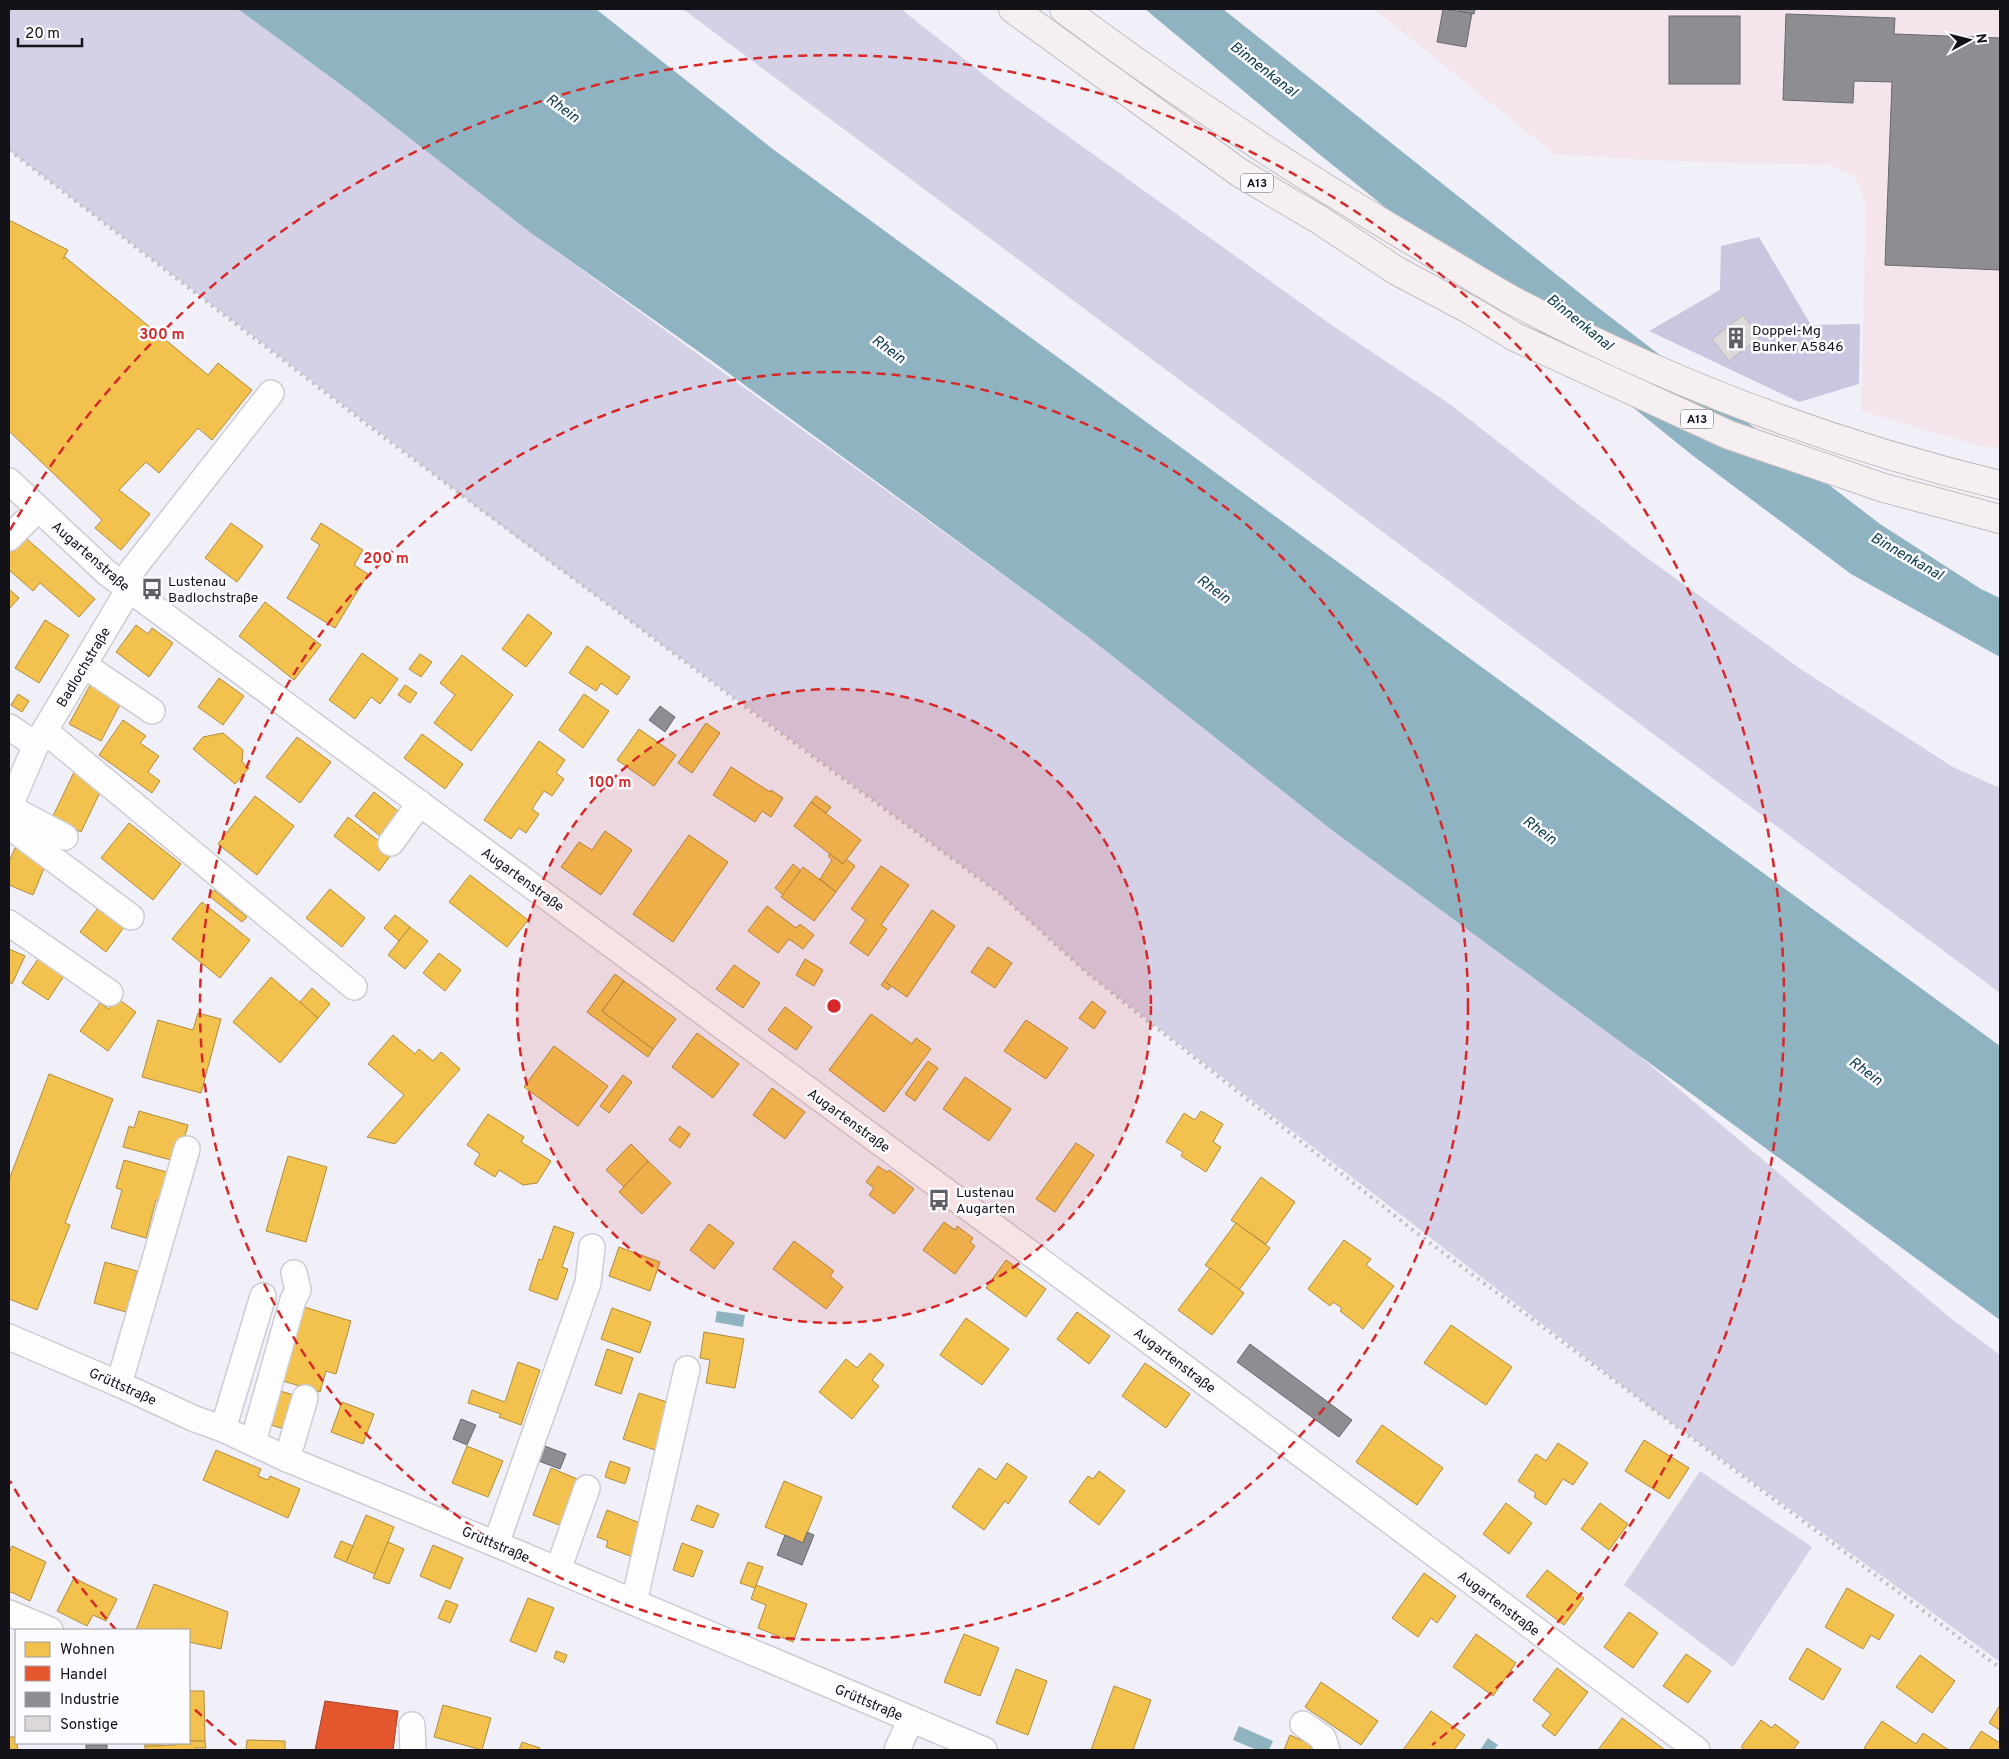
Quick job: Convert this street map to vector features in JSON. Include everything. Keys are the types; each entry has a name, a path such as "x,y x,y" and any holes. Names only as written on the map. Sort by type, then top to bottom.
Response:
{"highway":[{"name":"A13","path":"1013,9 1240,173 1318,219 1397,271 1472,311 1515,337 1730,435 1884,488 2000,519"},
{"name":"A13","path":"1064,9 1116,49 1330,192 1509,298 1617,352 1775,417 1878,452 2000,485"}],"street":[{"name":"Badlochstraße","path":"9,808 41,738 129,589 129,574 271,393"},
{"name":"Augartenstraße","path":"24,495 107,573 182,626 1133,1329 1697,1750"},
{"path":"9,515 24,495"},
{"path":"9,538 24,495"},
{"path":"84,665 152,711"},
{"path":"9,727 41,738 354,987"},
{"path":"391,843 420,803"},
{"path":"9,808 65,837"},
{"path":"9,826 131,916"},
{"path":"9,923 110,993"},
{"path":"119,1384 187,1149"},
{"path":"496,1544 588,1283 592,1247"},
{"path":"253,1442 293,1300 298,1290 294,1273"},
{"path":"223,1428 263,1296"},
{"name":"Grüttstraße","path":"9,1337 195,1418 223,1428 287,1459 496,1544 984,1750"},
{"path":"634,1602 687,1369"},
{"path":"287,1459 305,1398"},
{"path":"558,1570 587,1488"},
{"path":"9,1613 48,1629"},
{"path":"897,1750 911,1719"},
{"path":"1303,1724 1323,1738 1327,1750"},
{"path":"412,1725 414,1750"}],"shaded area":[{"path":"9,9 238,9 352,93 531,233 1087,636 1333,831 1636,1053 1954,1321 2000,1355 2000,1662 1650,1407 1087,973 999,893 515,536 9,150"},
{"path":"683,9 901,9 1002,89 1333,326 1451,405 1643,555 1802,670 1953,767 2000,788 2000,993"},
{"path":"1374,9 2000,9 2000,448 1980,446 1861,411 1866,205 1855,176 1830,165 1666,161 1554,154"},
{"path":"1759,237 1811,325 1860,324 1859,384 1799,402 1649,331 1720,290 1721,246"},
{"path":"1700,1471 1812,1547 1733,1667 1624,1585"}],"water":[{"name":"Rhein","path":"238,9 596,9 774,150 2000,1046 2000,1320 1333,831 1087,636 712,361 531,233 352,93"},
{"name":"Binnenkanal","path":"1145,9 1223,9 1596,306 1880,524 1981,589 2000,598 2000,657 1851,574 1692,455 1319,154"},
{"path":"717,1311 745,1315 743,1327 715,1322"},
{"path":"1239,1726 1273,1741 1269,1750 1257,1750 1233,1740"},
{"path":"1488,1738 1498,1745 1494,1750 1480,1750"}],"building: Wohnen":[{"path":"9,220 68,250 63,259 65,257 208,375 218,363 252,390 212,440 198,428 159,473 146,462 119,490 150,514 121,550 95,528 102,520 9,431"},
{"path":"231,523 263,546 237,582 205,558"},
{"path":"321,523 363,550 354,565 368,574 335,628 287,598 320,545 311,539"},
{"path":"19,532 95,599 79,617 40,583 33,591 9,570 9,544"},
{"path":"9,589 19,598 9,609"},
{"path":"265,602 321,645 294,680 239,636"},
{"path":"528,614 552,633 526,667 502,649"},
{"path":"45,620 69,635 39,683 15,668"},
{"path":"136,625 148,634 152,628 173,643 149,677 116,652"},
{"path":"587,646 630,677 617,695 601,683 596,691 569,673"},
{"path":"362,653 398,679 380,704 371,697 355,719 329,700"},
{"path":"420,654 432,662 421,677 409,669"},
{"path":"462,655 513,695 471,751 434,723 455,695 440,683"},
{"path":"94,678 125,695 101,741 69,724"},
{"path":"219,678 244,696 223,725 198,707"},
{"path":"405,685 417,693 410,703 398,695"},
{"path":"18,694 29,701 22,712 11,705"},
{"path":"584,694 609,711 583,748 559,730"},
{"path":"123,720 146,736 140,743 159,756 148,772 160,781 152,793 99,755"},
{"path":"706,723 720,733 692,773 678,763"},
{"path":"639,729 676,755 654,786 617,760"},
{"path":"223,733 243,750 242,762 249,768 235,784 193,749 203,737"},
{"path":"422,734 463,764 445,789 404,758"},
{"path":"297,737 331,762 300,803 266,777"},
{"path":"539,741 565,760 556,773 564,779 552,796 544,791 532,809 539,814 526,833 519,828 511,839 484,820"},
{"path":"731,767 770,792 771,790 783,798 771,817 762,811 755,822 713,795"},
{"path":"75,770 104,784 81,832 52,818"},
{"path":"374,792 403,815 384,839 355,816"},
{"path":"255,796 294,826 257,875 218,844"},
{"path":"816,796 831,807 826,813 811,802"},
{"path":"811,802 861,840 843,864 794,826"},
{"path":"348,817 393,852 379,871 334,836"},
{"path":"129,823 181,864 153,900 101,858"},
{"path":"605,831 632,850 601,895 561,867 579,842 592,850"},
{"path":"689,835 728,862 673,942 633,914"},
{"path":"15,848 47,861 33,895 9,885 9,862"},
{"path":"830,854 843,864 846,859 855,866 836,892 820,879 832,860 828,856"},
{"path":"793,864 801,871 783,895 775,888"},
{"path":"881,866 909,885 881,925 887,929 868,956 850,943 866,920 851,909"},
{"path":"803,867 836,892 814,921 781,897"},
{"path":"470,875 528,920 507,947 449,902"},
{"path":"330,889 365,918 342,947 306,918"},
{"path":"214,890 247,917 242,922 209,896"},
{"path":"202,902 250,940 220,978 172,939"},
{"path":"101,904 127,923 106,952 80,932"},
{"path":"767,906 796,928 800,924 814,935 803,949 789,939 778,953 748,931"},
{"path":"932,910 955,926 907,997 884,981"},
{"path":"395,915 410,927 399,941 384,928"},
{"path":"410,927 428,941 405,969 388,955"},
{"path":"988,947 1012,963 995,988 971,972"},
{"path":"9,949 25,956 12,984 9,982"},
{"path":"439,953 461,970 445,991 423,973"},
{"path":"40,956 66,973 48,1000 22,983"},
{"path":"805,959 823,970 814,986 796,975"},
{"path":"734,965 760,983 743,1008 716,989"},
{"path":"615,974 624,981 602,1011 653,1049 648,1057 587,1012"},
{"path":"271,977 318,1018 280,1063 233,1022"},
{"path":"624,981 676,1019 653,1049 602,1011"},
{"path":"884,981 891,986 888,990 881,985"},
{"path":"312,988 330,1004 318,1018 300,1002"},
{"path":"117,998 136,1012 108,1051 80,1031 100,1003 109,1009"},
{"path":"1092,1001 1106,1012 1094,1029 1079,1018"},
{"path":"785,1007 812,1027 796,1050 768,1030"},
{"path":"198,1013 221,1019 201,1093 142,1077 158,1020 193,1030"},
{"path":"871,1014 912,1044 916,1038 931,1049 884,1112 829,1070"},
{"path":"1026,1020 1068,1048 1046,1079 1004,1051"},
{"path":"697,1033 739,1064 713,1098 672,1067"},
{"path":"393,1035 415,1054 419,1049 433,1061 441,1052 460,1069 395,1144 367,1137 404,1095 368,1064"},
{"path":"554,1046 608,1086 578,1126 524,1087"},
{"path":"928,1061 938,1068 915,1101 905,1094"},
{"path":"49,1074 113,1099 65,1223 70,1225 37,1310 9,1299 9,1180"},
{"path":"623,1075 632,1082 609,1113 600,1106"},
{"path":"965,1077 1011,1109 989,1141 943,1109"},
{"path":"772,1088 805,1112 785,1139 753,1115"},
{"path":"139,1111 188,1125 181,1149 171,1160 123,1147 129,1126 134,1128"},
{"path":"1201,1111 1223,1124 1213,1142 1221,1147 1206,1172 1181,1156 1183,1152 1166,1142 1184,1113 1195,1120"},
{"path":"488,1114 524,1137 521,1142 551,1161 537,1183 523,1185 499,1170 495,1177 474,1164 480,1154 467,1145"},
{"path":"679,1126 690,1134 680,1148 669,1140"},
{"path":"1076,1143 1094,1155 1055,1212 1036,1199"},
{"path":"631,1144 648,1161 624,1187 606,1170"},
{"path":"288,1156 327,1167 306,1242 266,1231"},
{"path":"124,1160 170,1173 162,1201 156,1200 146,1238 111,1228 122,1190 116,1188"},
{"path":"648,1161 671,1183 642,1214 619,1192"},
{"path":"878,1166 887,1172 889,1170 914,1189 894,1214 869,1195 874,1188 866,1182"},
{"path":"1261,1177 1295,1202 1266,1244 1231,1220"},
{"path":"944,1222 955,1230 957,1226 973,1238 970,1242 975,1246 955,1274 923,1250"},
{"path":"1236,1223 1270,1248 1239,1290 1205,1265"},
{"path":"709,1224 734,1243 714,1269 690,1250"},
{"path":"554,1226 574,1233 562,1267 568,1269 557,1300 529,1290 539,1259 542,1260"},
{"path":"1344,1240 1371,1259 1366,1265 1394,1286 1363,1329 1340,1311 1342,1308 1333,1302 1330,1306 1308,1289"},
{"path":"794,1241 834,1271 830,1276 843,1287 826,1309 773,1269"},
{"path":"619,1247 660,1262 650,1291 609,1276"},
{"path":"1006,1260 1046,1289 1026,1317 986,1288"},
{"path":"105,1262 137,1271 126,1312 94,1303"},
{"path":"1210,1268 1244,1293 1212,1335 1178,1310"},
{"path":"304,1307 351,1321 336,1374 326,1371 320,1392 283,1381"},
{"path":"612,1308 651,1322 640,1353 601,1339"},
{"path":"1077,1312 1110,1336 1089,1364 1057,1339"},
{"path":"966,1318 1009,1349 982,1385 940,1355"},
{"path":"1451,1325 1512,1367 1486,1405 1424,1363"},
{"path":"704,1332 744,1339 735,1388 706,1383 710,1360 700,1358"},
{"path":"607,1349 633,1358 621,1394 595,1385"},
{"path":"870,1353 884,1365 872,1380 879,1386 852,1419 819,1392 846,1359 857,1368"},
{"path":"518,1362 540,1370 521,1425 499,1417 501,1414 468,1403 472,1390 505,1402"},
{"path":"1145,1363 1190,1394 1166,1428 1122,1396"},
{"path":"280,1391 294,1395 285,1429 270,1425"},
{"path":"639,1393 667,1402 664,1408 672,1411 658,1451 623,1439"},
{"path":"342,1402 374,1414 363,1444 331,1432"},
{"path":"1382,1425 1443,1468 1417,1505 1356,1462"},
{"path":"1644,1440 1689,1468 1669,1499 1625,1471"},
{"path":"1558,1443 1588,1463 1573,1485 1563,1479 1546,1505 1534,1497 1536,1493 1518,1481 1536,1454 1546,1461"},
{"path":"467,1446 503,1461 488,1497 452,1483"},
{"path":"216,1450 261,1469 258,1476 268,1480 270,1476 300,1489 288,1518 203,1480"},
{"path":"610,1461 630,1468 625,1484 605,1477"},
{"path":"1007,1463 1027,1477 1008,1504 1005,1501 984,1530 952,1507 979,1468 996,1480"},
{"path":"551,1468 580,1480 562,1526 533,1515"},
{"path":"1099,1471 1125,1491 1099,1525 1069,1502 1088,1476 1093,1479"},
{"path":"784,1481 822,1497 803,1543 765,1527"},
{"path":"1506,1503 1532,1523 1509,1554 1483,1534"},
{"path":"1600,1503 1628,1524 1609,1550 1581,1529"},
{"path":"697,1505 719,1514 713,1528 691,1520"},
{"path":"607,1510 645,1525 633,1557 606,1547 608,1541 597,1537"},
{"path":"366,1515 394,1527 375,1574 346,1562"},
{"path":"341,1541 353,1546 346,1562 334,1557"},
{"path":"388,1542 404,1549 389,1584 373,1578"},
{"path":"682,1543 703,1551 693,1577 673,1570"},
{"path":"433,1545 463,1558 450,1589 420,1576"},
{"path":"12,1546 46,1562 30,1601 11,1592 9,1594 9,1553"},
{"path":"748,1562 763,1567 755,1588 740,1583"},
{"path":"1547,1570 1584,1598 1564,1625 1526,1596"},
{"path":"1424,1573 1456,1596 1437,1623 1431,1618 1418,1637 1392,1618"},
{"path":"74,1578 117,1599 106,1621 93,1615 87,1626 57,1611"},
{"path":"154,1584 228,1612 221,1649 190,1642 190,1629 136,1629"},
{"path":"756,1585 807,1604 793,1642 758,1628 766,1605 751,1599"},
{"path":"1847,1588 1894,1615 1879,1640 1871,1635 1863,1649 1825,1627"},
{"path":"528,1598 554,1608 536,1652 510,1641"},
{"path":"446,1600 458,1605 450,1623 438,1618"},
{"path":"1629,1612 1658,1633 1633,1668 1604,1647"},
{"path":"964,1634 999,1648 980,1696 944,1682"},
{"path":"1476,1634 1516,1663 1493,1696 1453,1667"},
{"path":"1807,1648 1841,1669 1823,1700 1789,1679"},
{"path":"556,1651 567,1655 564,1663 554,1658"},
{"path":"1686,1654 1711,1671 1688,1703 1663,1686"},
{"path":"1920,1655 1955,1681 1932,1713 1896,1687"},
{"path":"1557,1668 1588,1692 1555,1736 1542,1726 1551,1714 1533,1700"},
{"path":"1016,1669 1047,1681 1028,1735 996,1723"},
{"path":"1321,1682 1378,1721 1361,1745 1305,1707"},
{"path":"1114,1686 1151,1700 1133,1750 1091,1750"},
{"path":"190,1691 204,1691 205,1741 190,1741"},
{"path":"443,1705 491,1718 482,1750 434,1737"},
{"path":"2000,1705 2000,1730 1989,1723"},
{"path":"1431,1711 1465,1735 1454,1750 1403,1750"},
{"path":"1622,1718 1665,1750 1598,1750"},
{"path":"1761,1720 1772,1728 1775,1724 1799,1742 1793,1750 1745,1750 1741,1747"},
{"path":"1882,1721 1916,1744 1923,1733 1949,1750 1868,1750 1864,1748"},
{"path":"1981,1731 2000,1743 2000,1750 1969,1750"},
{"path":"1290,1735 1312,1745 1310,1750 1284,1750"},
{"path":"9,1737 15,1737 15,1744 17,1744 18,1750 9,1750"},
{"path":"247,1740 285,1741 285,1750 246,1750"},
{"path":"190,1741 205,1741 206,1748 195,1748 195,1750 145,1750 145,1746 190,1744"},
{"path":"522,1742 540,1748 539,1750 519,1750"},
{"path":"145,1744 160,1744 160,1746 145,1746"}],"building: Handel":[{"path":"325,1701 398,1711 393,1750 315,1750"}],"building: Industrie":[{"path":"1443,9 1472,13 1466,47 1437,42"},
{"path":"1460,9 1475,9 1474,14 1459,11"},
{"path":"1786,14 1895,18 1894,34 2000,38 2000,270 1885,265 1892,82 1854,81 1853,103 1783,100"},
{"path":"1669,16 1740,16 1740,84 1669,84"},
{"path":"660,706 675,717 665,732 649,720"},
{"path":"1250,1344 1352,1420 1339,1437 1237,1362"},
{"path":"461,1419 476,1425 467,1445 453,1439"},
{"path":"542,1445 566,1454 560,1469 536,1460"},
{"path":"807,1532 814,1535 802,1565 777,1555 785,1535 803,1543"},
{"path":"86,1745 107,1745 107,1750 86,1750"}],"building: Sonstige":[{"name":"Doppel-Mg Bunker A5846","path":"1743,315 1760,337 1729,361 1712,339"}],"railway":[{"path":"9,150 365,423 763,720 999,893 1087,973 1422,1237 2000,1668"}],"place":[{"name":"Doppel-Mg Bunker A5846","path":"1736,338"},
{"name":"Lustenau Badlochstraße","path":"152,589"},
{"name":"Lustenau Augarten","path":"939,1200"}]}
